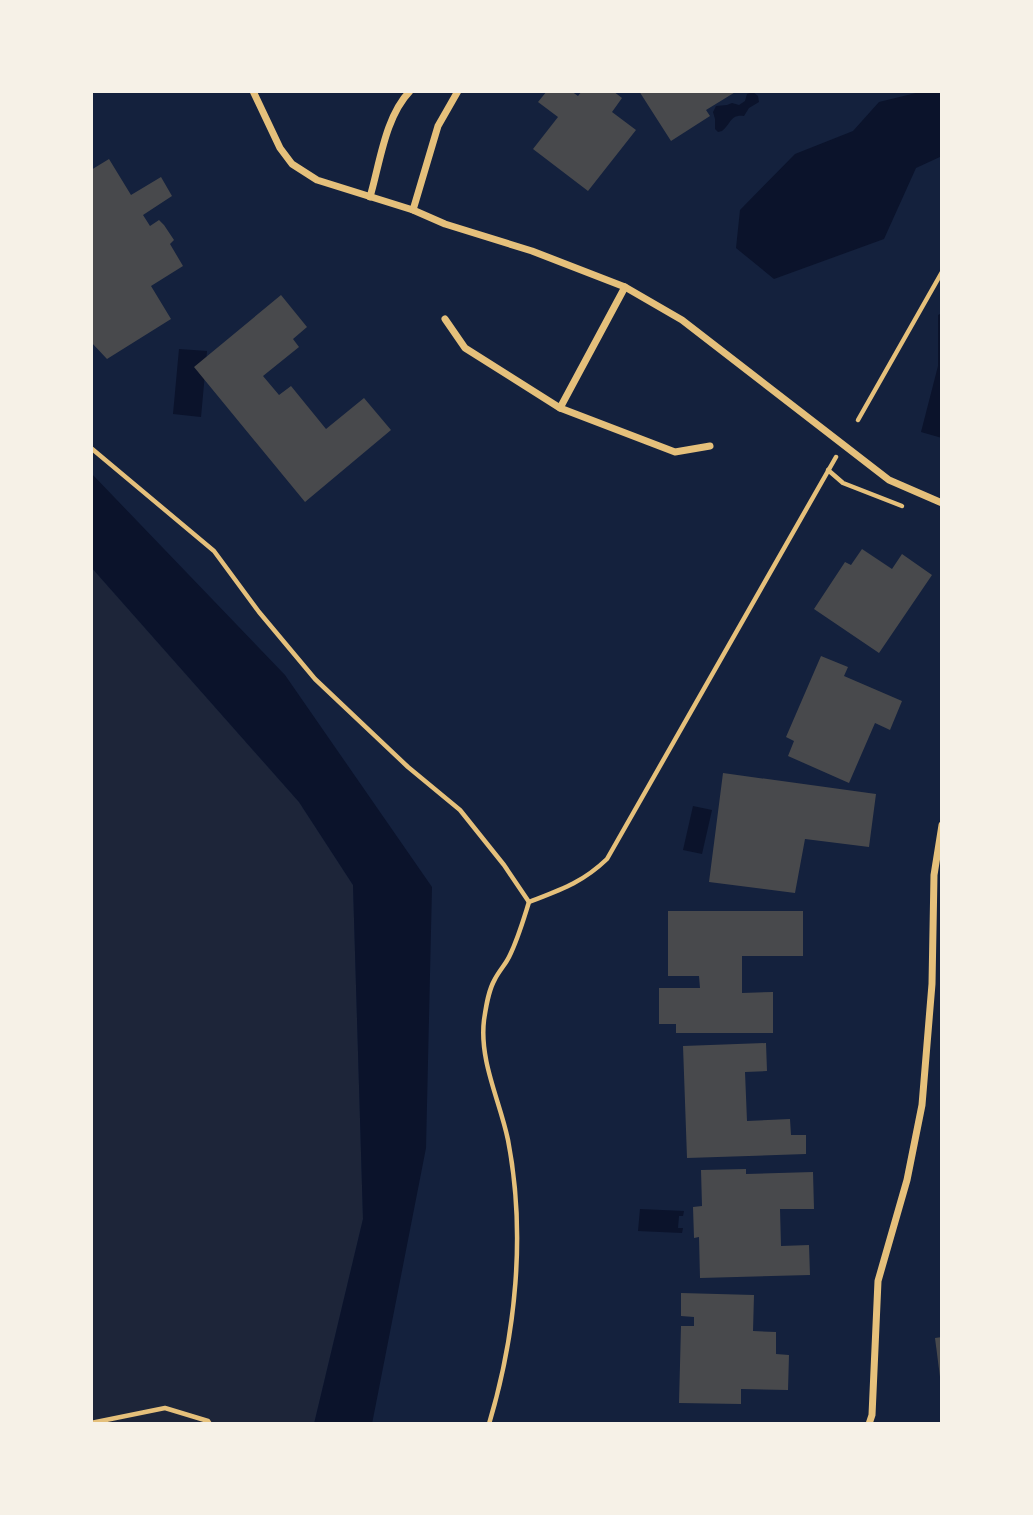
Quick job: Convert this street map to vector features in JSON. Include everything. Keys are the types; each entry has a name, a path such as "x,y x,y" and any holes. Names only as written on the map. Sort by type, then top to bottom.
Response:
{"street":[{"path":"253,91 280,148 292,164 317,180 532,251 625,287 682,320 889,480 942,503"},
{"path":"370,197 389,131 402,100 410,91"},
{"path":"413,210 438,126 458,91"},
{"path":"560,408 625,287"},
{"path":"445,319 465,348 560,408 675,452 710,446"},
{"path":"869,1424 872,1415 878,1281 907,1180 922,1105 932,984 934,876 942,825"}],"path":[{"path":"858,420 942,272"},
{"path":"91,448 214,551 315,679 408,766 460,810 504,865 529,902"},
{"path":"529,902 569,888 590,875 607,859 837,456"},
{"path":"828,470 843,483 905,507"},
{"path":"489,1424 503,1377 512,1310 518,1225 508,1140 485,1057 483,1023 489,991 508,960 529,902"},
{"path":"91,1423 165,1408 209,1424"}],"shaded area":[{"path":"924,91 942,91 942,156 916,168 884,239 774,279 736,248 740,210 795,154 853,131 879,102"},
{"path":"753,92 758,96 759,102 749,108 744,116 733,118 718,132 715,129 713,112 716,106 732,103 739,105 745,101 747,94"},
{"path":"942,313 942,438 921,432 938,366 938,315"},
{"path":"179,349 207,351 201,417 173,414"},
{"path":"91,473 285,675 432,887 426,1148 372,1424 314,1424 363,1219 353,885 299,802 91,567"},
{"path":"91,567 299,802 353,885 363,1219 314,1424 91,1424"},
{"path":"693,806 712,810 702,854 683,850"},
{"path":"640,1209 684,1211 683,1216 679,1216 678,1228 683,1228 682,1233 638,1231"}],"building":[{"path":"547,91 571,91 578,96 582,91 613,91 622,98 612,112 636,130 588,191 533,149 558,117 538,102"},
{"path":"639,91 737,91 706,110 710,116 671,141"},
{"path":"109,159 131,195 161,177 172,196 143,215 150,226 159,220 164,225 174,240 170,244 183,266 151,286 171,319 107,359 91,342 91,170"},
{"path":"281,295 307,327 293,339 299,347 263,376 279,395 291,386 326,429 364,398 391,430 305,502 194,367"},
{"path":"862,549 892,569 902,554 932,575 879,653 814,609 845,562 851,565"},
{"path":"821,656 848,667 844,676 902,701 890,730 875,723 849,783 788,756 794,741 786,737"},
{"path":"723,773 876,794 869,847 805,839 795,893 709,882"},
{"path":"668,911 803,911 803,956 742,956 742,993 773,992 773,1033 676,1033 676,1024 659,1024 659,988 700,988 699,976 668,976"},
{"path":"766,1043 767,1071 745,1072 747,1121 790,1119 791,1135 806,1135 806,1154 687,1158 683,1046"},
{"path":"746,1169 746,1174 813,1172 814,1209 780,1209 781,1246 809,1245 810,1275 700,1278 699,1237 694,1238 693,1207 702,1206 701,1170"},
{"path":"681,1293 754,1295 753,1331 776,1332 776,1354 789,1355 788,1390 741,1389 741,1404 679,1403 681,1326 694,1326 694,1317 681,1316"},
{"path":"942,1337 942,1377 940,1377 935,1338"}]}
